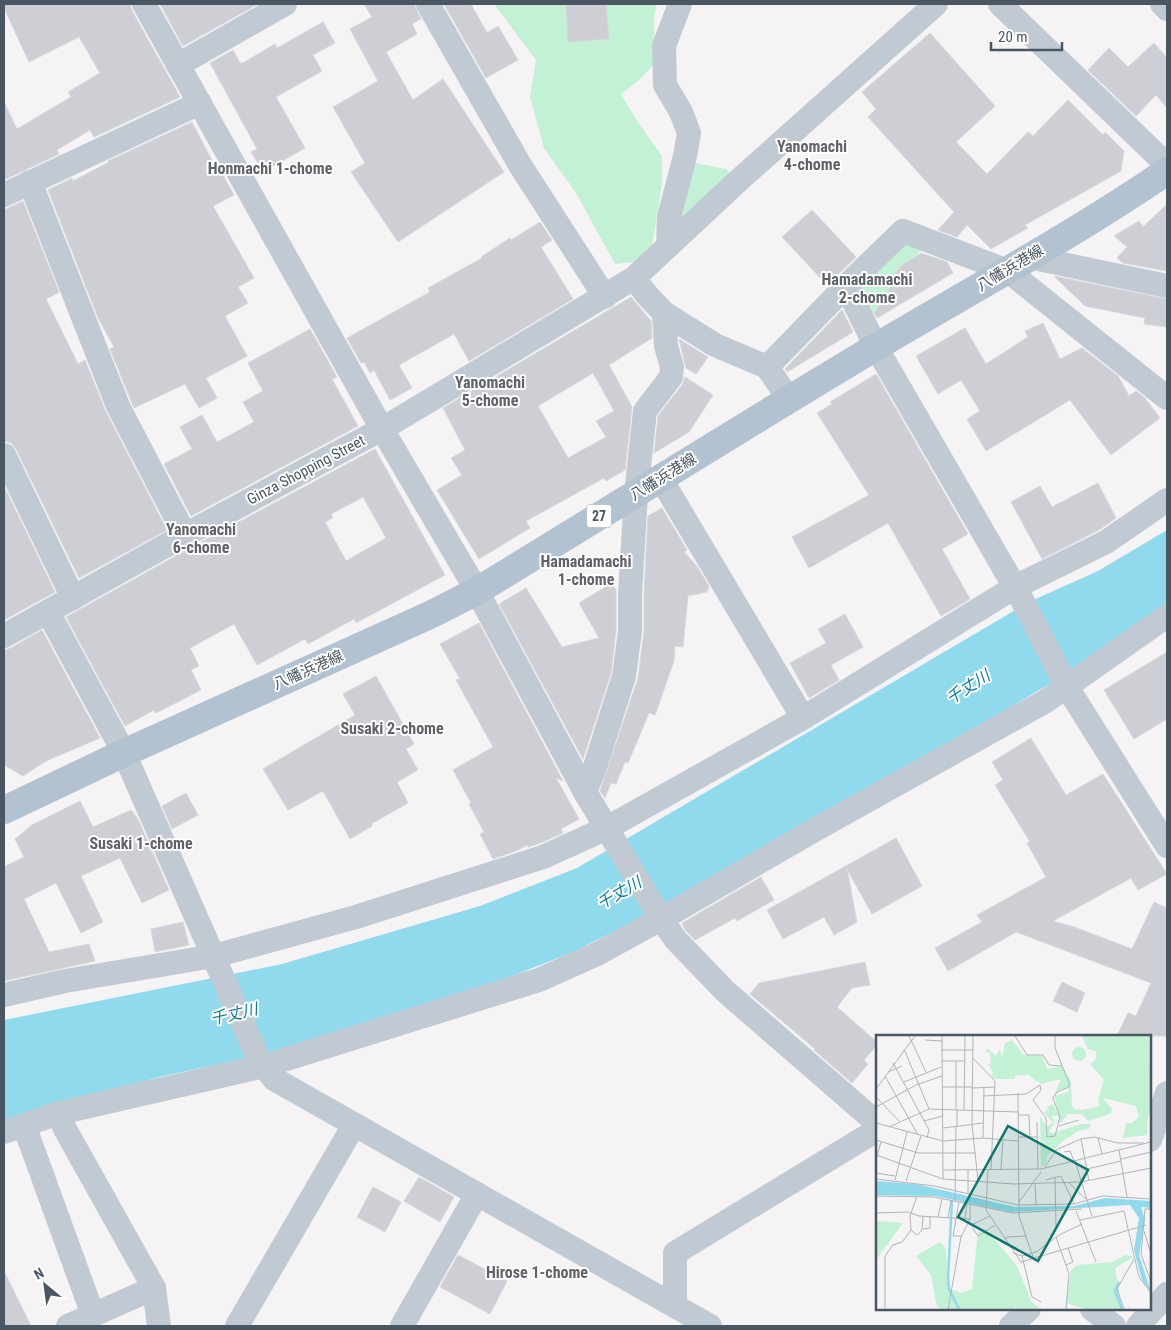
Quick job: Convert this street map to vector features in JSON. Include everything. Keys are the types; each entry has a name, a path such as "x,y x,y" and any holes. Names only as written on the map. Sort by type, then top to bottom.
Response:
{"main road":[{"name":"八幡浜港線","path":"4,809 432,614 478,591 789,399 1019,264 1167,171"}],"street":[{"path":"144,4 382,429 478,591 585,792 659,915 676,940 725,991 876,1122"},
{"path":"178,65 285,4"},
{"path":"428,4 520,165 604,297"},
{"path":"668,246 669,217 685,156 689,132 681,112 664,85 664,46 680,4"},
{"name":"Ginza Shopping Street","path":"4,636 185,535 382,429 634,278 936,4"},
{"path":"1000,4 1167,165"},
{"path":"1162,4 1167,9"},
{"path":"4,195 200,103"},
{"path":"30,182 118,406 185,535"},
{"path":"767,368 902,231 1019,264 1167,286"},
{"path":"1019,264 1167,398"},
{"path":"634,278 664,313 715,345 767,368 789,399"},
{"path":"846,286 876,347 1017,592 1067,685 1167,846"},
{"path":"585,792 594,770 624,676 630,631 630,594 636,494 645,411 671,377 672,367 666,346 664,313"},
{"path":"4,455 73,598"},
{"path":"661,479 803,718"},
{"path":"4,995 65,981 216,960 356,917 610,834 1017,592 1106,542 1167,500"},
{"path":"48,612 124,753 261,1062 274,1079 710,1326"},
{"path":"93,1315 14,1128 59,1113 261,1062 539,980 597,954 659,915 1067,685 1167,616"},
{"path":"1151,1138 1165,1106"},
{"path":"59,1113 65,1129 154,1288 159,1326"},
{"path":"237,1326 354,1125"},
{"path":"675,1306 675,1253 876,1131"},
{"path":"402,1326 477,1194"},
{"path":"68,1326 154,1288"},
{"path":"1138,1326 1167,1294"},
{"path":"1011,1326 1028,1310"},
{"path":"1093,1310 1114,1326"}],"green space":[{"path":"494,4 657,4 654,17 655,63 640,79 621,94 637,121 662,156 662,184 652,246 634,262 615,264 576,193 544,148 530,97 536,60"},
{"path":"690,162 726,169 738,181 676,237"},
{"path":"903,231 928,240 866,323 846,286"}],"water":[{"name":"千丈川","path":"1167,530 1167,608 1065,675 722,877 573,952 487,986 275,1052 164,1076 54,1105 4,1121 4,1020 282,964 480,906 577,868 1029,602 1098,571"}],"building":[{"path":"4,4 130,4 132,11 180,97 94,137 90,130 57,150 59,154 4,180 4,102 17,129 71,97 68,92 100,73 79,37 29,62 4,8"},
{"path":"160,4 258,4 183,46"},
{"path":"364,4 414,4 421,19 412,24 417,34 386,52 413,100 443,79 504,172 398,242 351,172 365,163 333,107 378,81 350,29 372,17"},
{"path":"444,4 471,4 487,33 498,26 518,60 486,78"},
{"path":"566,4 606,4 609,39 568,42"},
{"path":"323,22 335,43 313,55 322,71 276,97 305,148 263,172 251,152 257,149 210,63 233,50 241,64 275,44 277,48"},
{"path":"930,33 995,106 956,142 987,174 1028,132 1033,136 1068,100 1103,135 1105,132 1124,151 1121,171 1025,225 1028,228 991,249 967,225 957,237 938,230 954,212 868,117 876,109 862,92"},
{"path":"1154,43 1167,58 1167,108 1156,95 1136,116 1088,70 1109,48 1128,67"},
{"path":"192,122 220,176 223,175 234,195 213,206 254,278 238,287 248,303 225,316 247,356 206,378 217,398 199,408 185,384 134,408 110,349 114,347 98,318 48,190 72,178 73,181 108,161"},
{"path":"23,201 59,292 46,299 78,364 85,360 106,412 167,530 79,578 16,449 11,443 4,441 4,210"},
{"path":"1167,204 1167,271 1123,263 1117,258 1127,247 1114,236 1139,221 1143,227"},
{"path":"812,210 856,257 827,285 782,237"},
{"path":"540,222 552,240 541,247 573,299 469,361 454,334 399,365 412,388 390,400 374,370 370,373 364,362 361,363 347,338 430,292 428,288 482,258 510,238 511,240"},
{"path":"921,253 947,262 953,273 877,318 874,313 894,282 892,278 901,266"},
{"path":"1054,276 1167,299 1167,327 1144,324 1145,318 1085,306"},
{"path":"631,297 651,321 652,338 609,365 632,407 625,470 606,481 604,478 526,521 530,528 479,559 437,490 462,475 451,458 465,450 443,408","holes":["593,373 614,411 596,421 606,437 568,458 538,406"]},
{"path":"842,310 853,332 787,372 785,369"},
{"path":"1043,323 1060,359 1082,348 1118,376 1129,396 1136,391 1145,398 1160,418 1111,455 1070,400 986,451 967,419 980,411 961,380 938,394 916,356 965,328 986,364 1028,337 1025,331"},
{"path":"310,329 337,377 332,379 358,426 191,516 164,464 192,449 180,427 202,415 217,442 254,422 243,402 263,391 248,363"},
{"path":"679,339 708,357 696,374 686,368"},
{"path":"876,374 968,534 942,549 970,599 941,616 888,523 809,568 792,537 869,495 817,413 832,404 830,402"},
{"path":"685,377 713,395 689,432 654,453 658,416 682,385"},
{"path":"375,449 445,575 356,623 354,619 308,644 305,639 257,665 234,624 190,648 199,666 191,670 201,690 156,713 154,710 125,726 66,617","holes":["363,497 386,538 346,561 325,522 333,518 331,514"]},
{"path":"1098,483 1116,518 1099,530 1042,559 1011,502 1040,486 1052,507"},
{"path":"4,486 55,592 4,620"},
{"path":"662,508 687,550 684,552 696,565 709,586 707,592 688,596 683,647 675,646 674,661 655,715 649,713 628,763 625,762 616,784 611,783 605,798 600,791 638,678 644,631 648,516"},
{"path":"612,583 616,590 616,630 611,673 583,759 499,604 526,588 562,647 599,638 579,603"},
{"path":"845,614 863,647 831,665 839,680 809,698 790,663 826,643 818,629"},
{"path":"479,623 563,781 556,778 579,819 561,829 563,833 538,844 528,847 527,845 493,859 480,834 484,832 469,804 471,803 453,770 493,747 456,680 460,679 440,644"},
{"path":"42,630 100,738 46,761 23,776 4,765 4,650"},
{"path":"1167,652 1167,719 1134,739 1104,690"},
{"path":"376,676 414,744 406,749 418,770 397,782 408,803 371,824 372,826 350,839 323,791 288,810 263,769 355,715 343,694"},
{"path":"1031,738 1066,795 1103,774 1167,874 1138,890 1131,878 1053,921 1132,949 1154,902 1167,908 1167,1036 1117,1035 1128,1013 1136,1016 1151,983 1016,932 948,971 935,948 982,922 977,915 1046,877 1027,843 1030,842 995,785 1003,780 992,762"},
{"path":"186,793 198,815 172,829 162,806"},
{"path":"80,801 93,827 131,810 138,819 169,890 142,903 120,858 81,876 103,922 81,933 56,883 24,899 49,952 89,944 95,961 4,981 4,867 24,857 15,839 32,825"},
{"path":"896,838 922,886 872,914 847,869 857,922 834,935 824,917 783,939 767,910"},
{"path":"761,877 774,900 737,921 735,918 695,940 685,930 682,923"},
{"path":"183,922 189,945 155,952 151,929"},
{"path":"865,962 870,985 852,988 837,1007 876,1041 876,1046 864,1060 868,1064 852,1083 750,994 759,983"},
{"path":"1062,982 1085,993 1077,1012 1053,1001"},
{"path":"419,1177 454,1197 440,1222 404,1201"},
{"path":"373,1187 401,1202 385,1232 357,1217"},
{"path":"458,1255 507,1281 490,1314 440,1287"},
{"path":"4,1271 31,1326 4,1326"}],"district":[{"name":"Yanomachi 4-chome","path":"812,155"},
{"name":"Honmachi 1-chome","path":"270,168"},
{"name":"Hamadamachi 2-chome","path":"867,288"},
{"name":"Yanomachi 5-chome","path":"490,391"},
{"name":"Yanomachi 6-chome","path":"201,538"},
{"name":"Hamadamachi 1-chome","path":"586,570"},
{"name":"Susaki 2-chome","path":"392,728"},
{"name":"Susaki 1-chome","path":"141,843"},
{"name":"Hirose 1-chome","path":"537,1272"}]}
